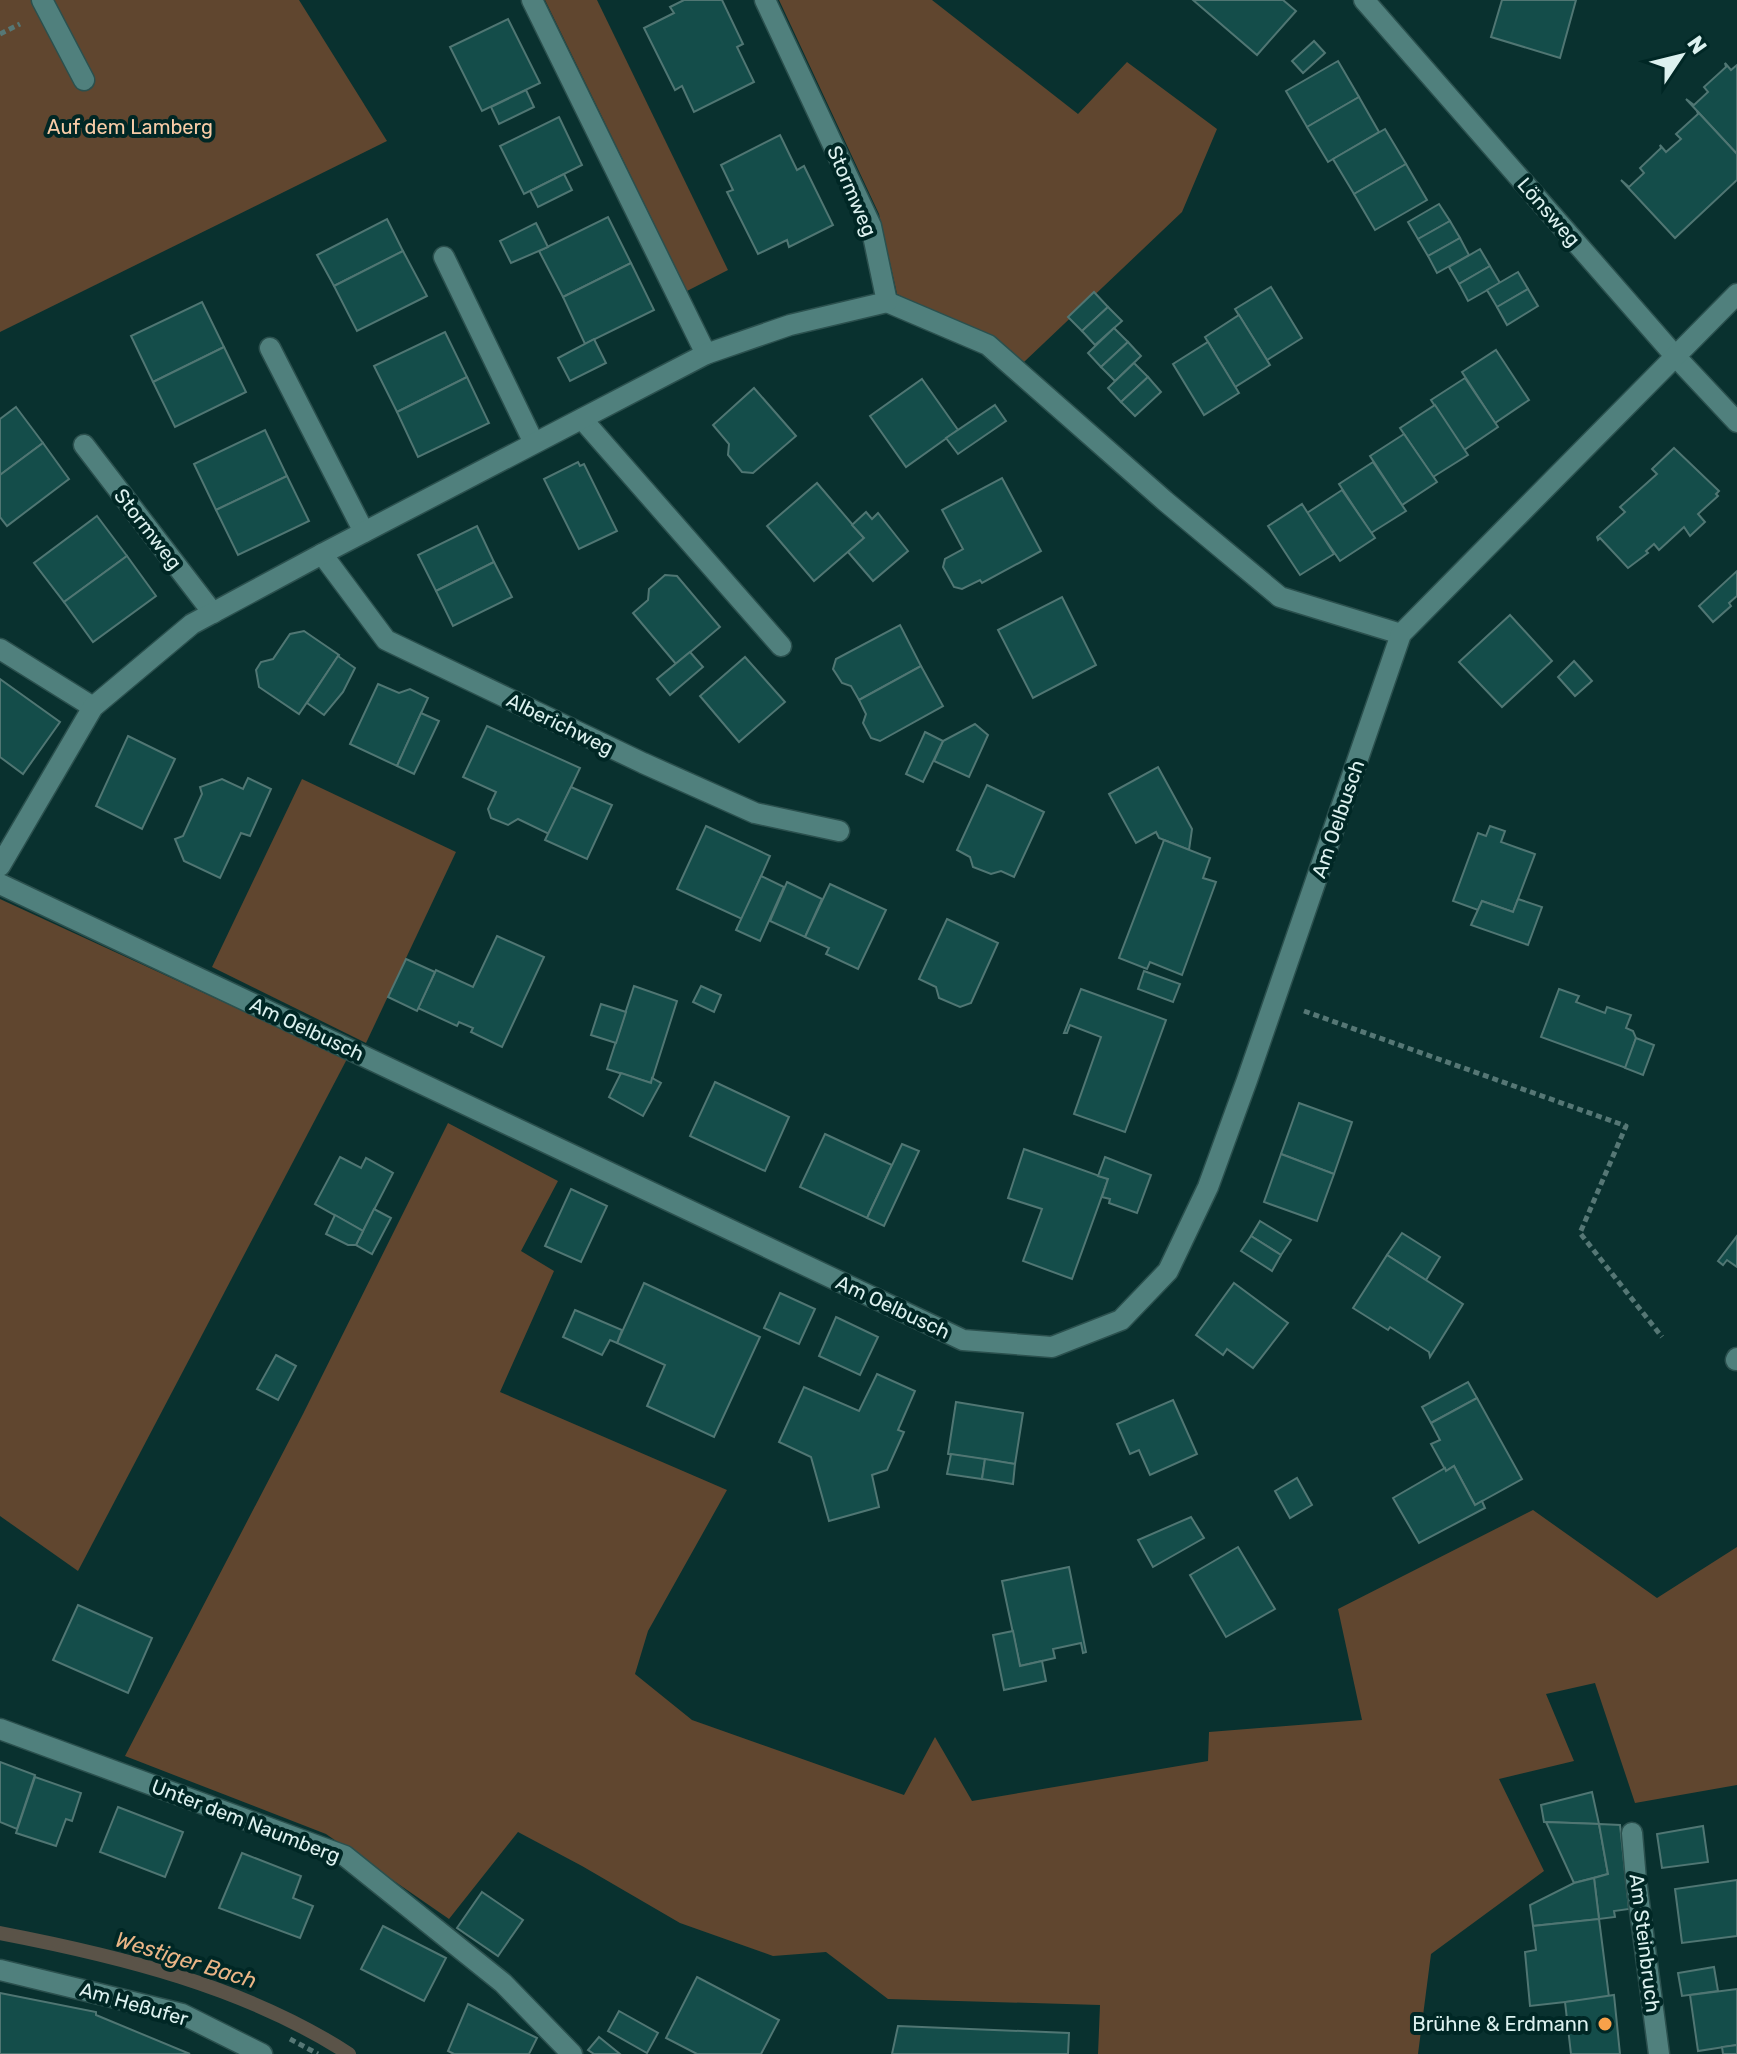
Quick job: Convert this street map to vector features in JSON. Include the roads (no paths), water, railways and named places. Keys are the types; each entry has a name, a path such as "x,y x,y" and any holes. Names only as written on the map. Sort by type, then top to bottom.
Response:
{"street":[{"path":"42,0 84,80"},
{"path":"532,0 706,354"},
{"name":"Stormweg","path":"765,0 871,226 887,302"},
{"name":"Lönsweg","path":"1364,0 1676,357 1737,422"},
{"path":"444,257 534,443"},
{"name":"Am Oelbusch","path":"0,884 963,1340 1052,1347 1121,1320 1168,1271 1208,1187 1276,1001 1401,634 1737,294"},
{"path":"0,866 93,707 192,624 706,354 790,325 887,302 988,345 1165,501 1280,597 1401,634"},
{"path":"270,348 364,532"},
{"path":"582,419 781,646"},
{"name":"Stormweg","path":"84,445 213,613"},
{"name":"Alberichweg","path":"322,554 386,640 755,813 839,831"},
{"path":"0,649 93,707"},
{"name":"Unter dem Naumberg","path":"0,1729 345,1856 503,1983 572,2054"},
{"name":"Am Steinbruch","path":"1632,1833 1659,2054"},
{"name":"Am Heßufer","path":"0,1970 182,2014 262,2054"}],"waterway":[{"name":"Westiger Bach","path":"0,1933 91,1952 225,1992 268,2010 349,2054"}],"place":[{"name":"Brühne & Erdmann","path":"1605,2024"}],"park label":[{"name":"Auf dem Lamberg","path":"130,127"}]}
